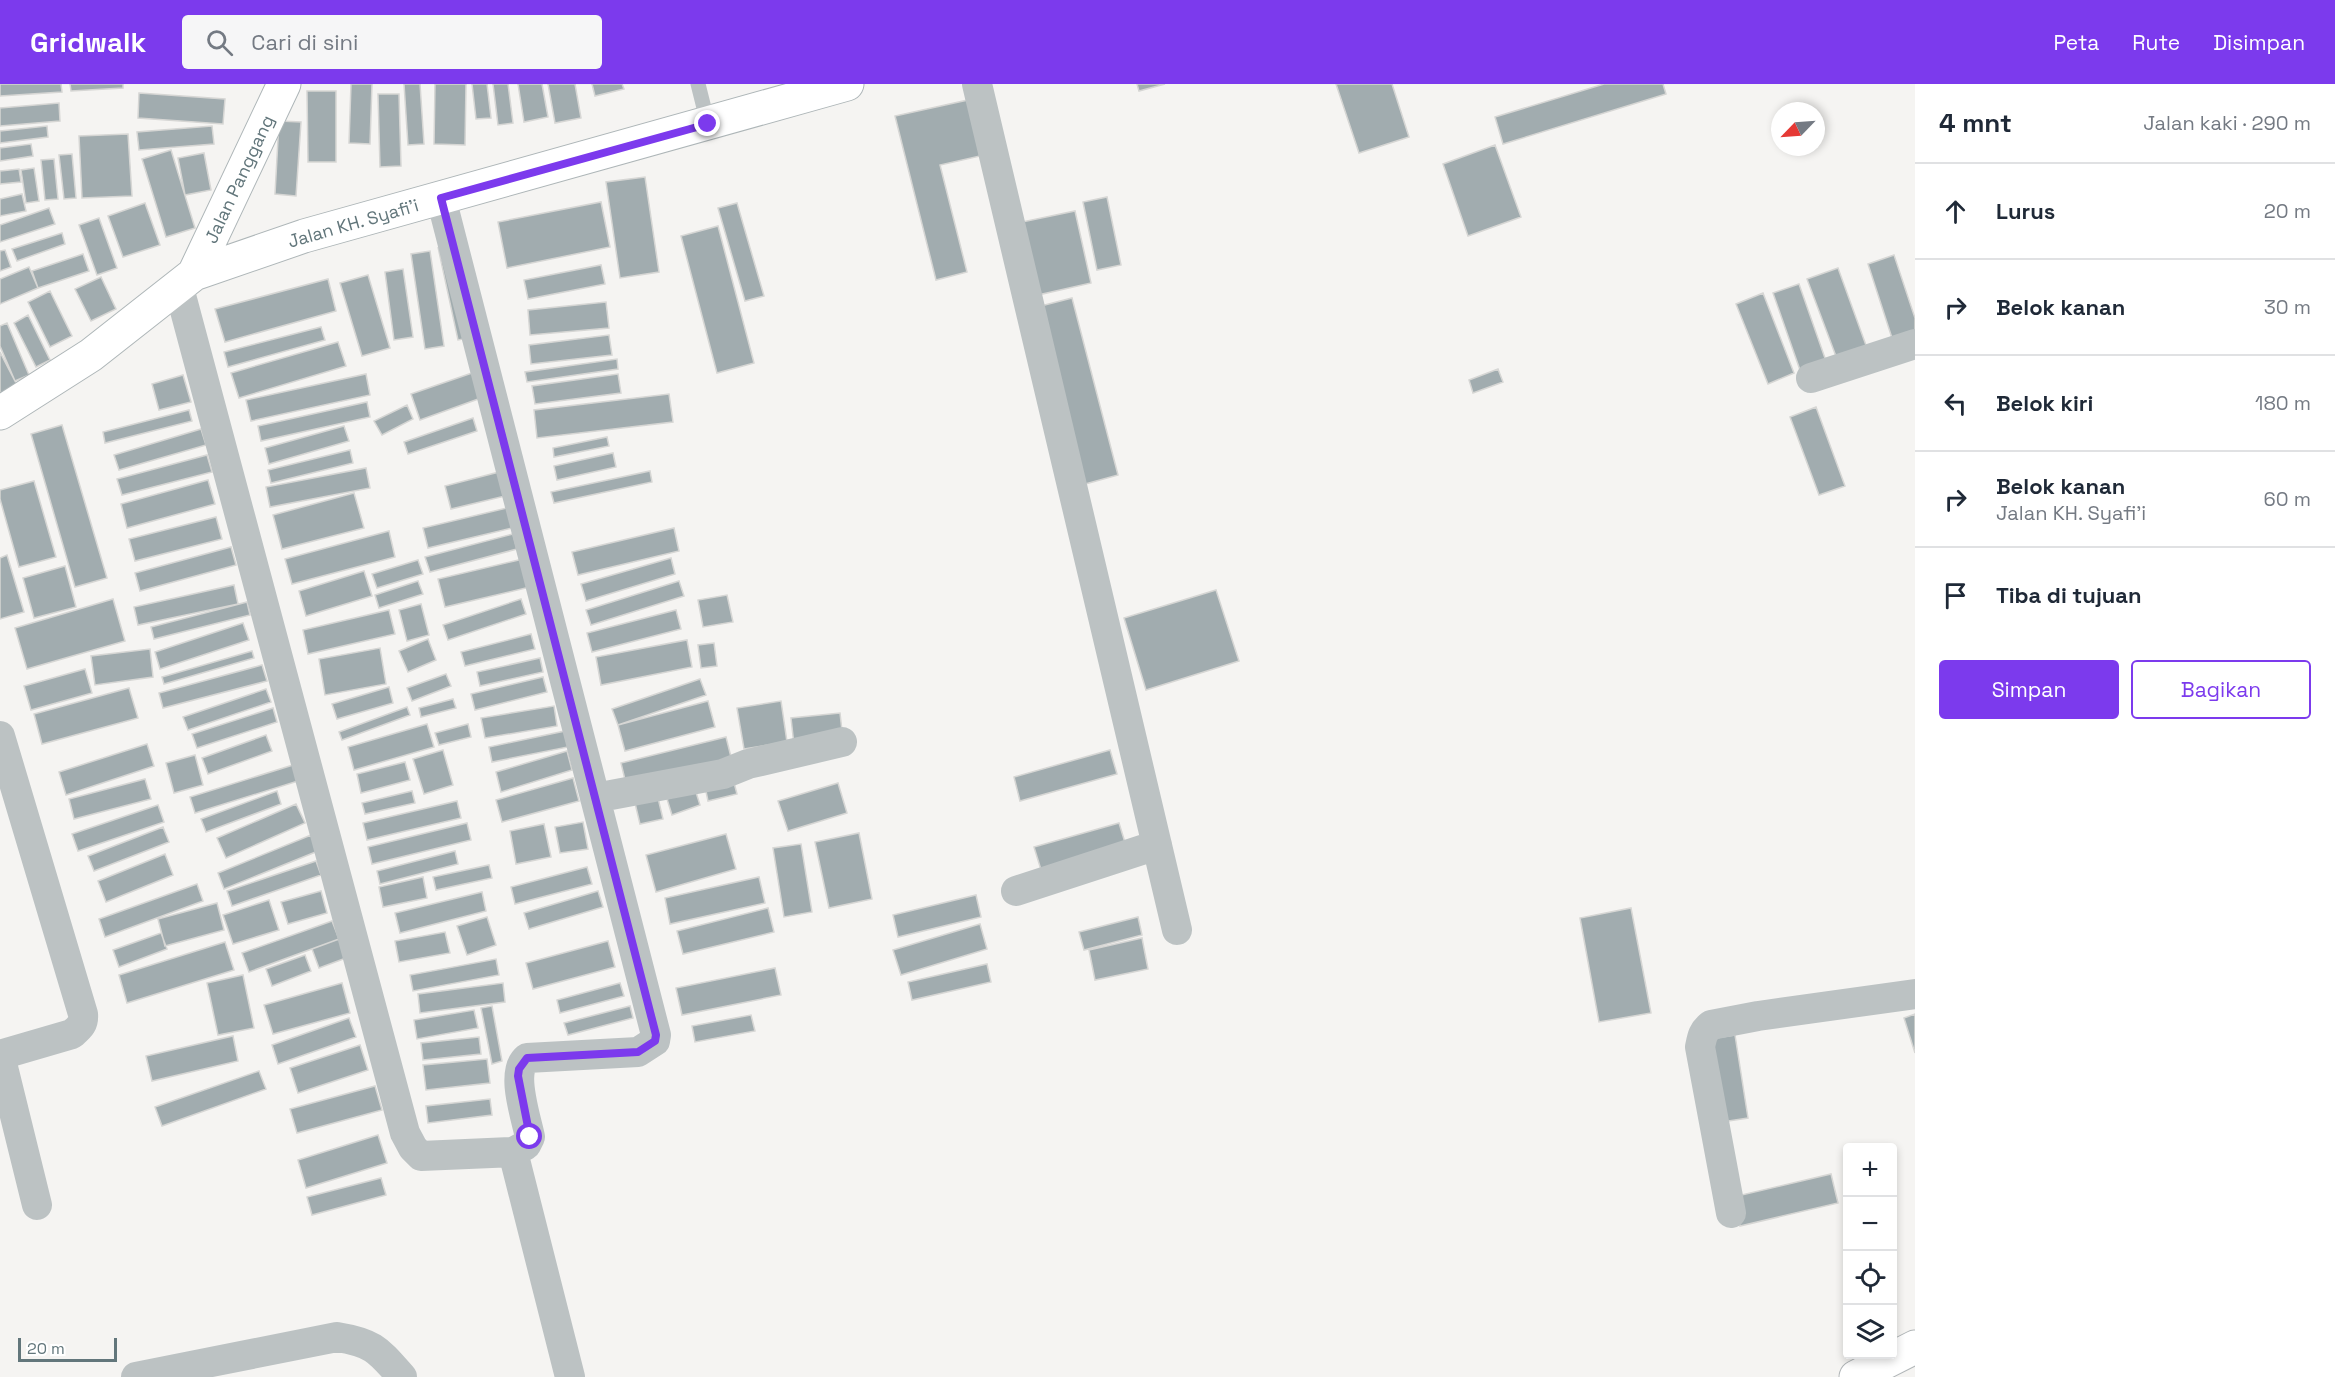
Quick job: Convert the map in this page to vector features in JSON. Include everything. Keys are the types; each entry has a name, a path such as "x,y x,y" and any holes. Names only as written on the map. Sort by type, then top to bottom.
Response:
{"main road":[{"name":"Jalan Panggang","path":"187,281 284,84"},
{"name":"Jalan KH. Syafi'i","path":"0,413 91,355 187,281 304,236 847,84"},
{"path":"1856,1377 1915,1347"}],"street":[{"path":"977,84 1177,930"},
{"path":"187,281 405,1133 413,1148 421,1156 513,1152 526,1145 530,1137 518,1076 524,1060 638,1052 655,1041 656,1035 441,198"},
{"path":"1811,378 1915,344"},
{"path":"0,735 83,1014 81,1027 72,1034 0,1055 37,1205"},
{"path":"595,798 723,774 748,764 842,742"},
{"path":"1016,891 1157,845"},
{"path":"1731,1213 1700,1047 1702,1034 1706,1028 1712,1024 1758,1016 1915,994"},
{"path":"513,1152 570,1377"},
{"path":"136,1377 337,1336 362,1341 380,1352 402,1377"}],"lane":[{"path":"698,84 708,124"}],"building":[{"path":"0,84 61,84 62,92 0,96"},
{"path":"70,84 123,84 123,88 71,91"},
{"path":"351,84 372,84 370,144 349,143"},
{"path":"404,84 420,84 424,144 408,145"},
{"path":"435,84 466,84 465,145 434,144"},
{"path":"472,84 487,84 491,118 476,119"},
{"path":"493,84 508,84 513,123 498,125"},
{"path":"518,84 542,84 548,117 524,122"},
{"path":"548,84 575,84 581,118 555,123"},
{"path":"592,84 622,84 624,89 595,96"},
{"path":"1137,84 1165,84 1139,91"},
{"path":"1336,84 1392,84 1409,137 1359,153"},
{"path":"1604,84 1663,84 1666,94 1503,144 1495,117"},
{"path":"307,91 336,91 336,162 308,162"},
{"path":"139,93 225,99 223,124 138,118"},
{"path":"378,94 399,94 401,166 380,167"},
{"path":"968,100 980,156 940,165 967,272 936,280 895,116"},
{"path":"59,103 60,121 0,126 0,108"},
{"path":"279,121 301,122 296,196 275,194"},
{"path":"47,126 48,137 0,143 0,131"},
{"path":"212,126 214,144 139,150 137,132"},
{"path":"128,134 132,196 82,198 79,136"},
{"path":"31,144 33,156 0,161 0,148"},
{"path":"1495,145 1521,217 1468,236 1443,164"},
{"path":"171,150 195,228 166,237 142,159"},
{"path":"204,153 211,190 185,195 178,158"},
{"path":"72,154 76,198 64,199 59,155"},
{"path":"54,159 58,199 45,200 41,160"},
{"path":"34,168 39,201 26,203 21,170"},
{"path":"19,169 21,182 0,184 0,171"},
{"path":"645,177 659,272 620,278 606,182"},
{"path":"22,194 26,211 0,216 0,199"},
{"path":"1107,197 1121,265 1097,270 1083,202"},
{"path":"601,202 610,247 507,268 498,222"},
{"path":"145,203 160,245 123,257 108,216"},
{"path":"737,203 764,296 745,301 718,208"},
{"path":"49,208 55,224 0,242 0,225"},
{"path":"1075,211 1091,283 1038,295 1022,222"},
{"path":"99,218 117,268 97,275 79,225"},
{"path":"718,226 754,363 717,373 681,236"},
{"path":"62,233 65,244 17,261 12,249"},
{"path":"438,247 469,338 458,340"},
{"path":"5,250 11,267 0,271 0,251"},
{"path":"430,251 444,346 425,349 411,254"},
{"path":"83,254 89,271 38,288 32,271"},
{"path":"1894,255 1915,318 1915,331 1892,338 1868,264"},
{"path":"601,265 605,284 528,299 524,280"},
{"path":"29,267 38,288 0,304 0,279"},
{"path":"1838,268 1867,348 1837,359 1807,279"},
{"path":"403,269 413,337 394,340 385,272"},
{"path":"368,275 390,348 362,356 340,283"},
{"path":"101,277 116,309 91,321 75,289"},
{"path":"328,279 336,311 225,342 215,309"},
{"path":"1799,284 1826,361 1800,370 1773,293"},
{"path":"50,291 72,336 50,347 28,302"},
{"path":"1763,293 1794,373 1768,384 1736,304"},
{"path":"1072,298 1118,475 1078,486 1033,308"},
{"path":"606,302 609,328 530,335 528,310"},
{"path":"28,315 50,360 36,367 14,323"},
{"path":"7,323 29,375 15,381 0,346 0,326"},
{"path":"321,327 325,340 228,367 224,352"},
{"path":"609,335 612,355 531,364 529,345"},
{"path":"338,342 346,366 239,398 231,373"},
{"path":"0,352 17,385 0,394"},
{"path":"617,359 618,369 527,382 525,372"},
{"path":"1498,369 1503,382 1473,393 1469,380"},
{"path":"472,373 481,398 420,420 411,394"},
{"path":"366,374 370,395 251,421 246,400"},
{"path":"618,374 621,393 535,404 532,386"},
{"path":"183,375 191,402 159,410 152,384"},
{"path":"669,394 673,422 537,438 534,410"},
{"path":"367,402 370,417 261,441 258,426"},
{"path":"407,405 413,419 382,435 374,421"},
{"path":"1816,407 1845,486 1819,495 1790,417"},
{"path":"189,410 192,421 105,443 103,432"},
{"path":"473,418 477,431 408,454 404,442"},
{"path":"62,425 107,578 75,587 31,434"},
{"path":"344,426 349,441 269,464 265,448"},
{"path":"201,429 206,445 119,470 114,455"},
{"path":"607,437 609,446 554,457 553,448"},
{"path":"350,450 353,463 271,483 268,470"},
{"path":"613,453 616,467 557,480 554,466"},
{"path":"207,455 212,472 122,495 117,479"},
{"path":"366,468 370,488 270,507 266,487"},
{"path":"650,471 652,482 554,503 551,492"},
{"path":"499,472 505,496 451,509 445,486"},
{"path":"208,480 215,504 127,528 121,504"},
{"path":"34,481 56,557 19,567 0,499 0,490"},
{"path":"354,493 364,528 282,549 273,515"},
{"path":"511,507 516,527 428,548 423,528"},
{"path":"216,517 222,539 135,561 129,539"},
{"path":"674,528 679,551 578,575 572,552"},
{"path":"389,531 395,557 292,584 285,559"},
{"path":"513,534 517,549 430,572 425,557"},
{"path":"231,547 236,565 140,591 135,573"},
{"path":"7,555 24,612 0,619 0,558"},
{"path":"671,558 675,574 586,601 581,584"},
{"path":"523,559 530,587 445,607 438,579"},
{"path":"418,560 423,574 377,588 372,574"},
{"path":"65,566 76,607 34,618 23,578"},
{"path":"364,571 372,596 306,616 299,591"},
{"path":"418,581 423,594 379,608 375,595"},
{"path":"679,581 684,596 591,625 586,610"},
{"path":"234,585 238,604 138,625 134,607"},
{"path":"1216,590 1239,661 1146,690 1124,618"},
{"path":"727,595 733,622 703,627 698,600"},
{"path":"113,599 125,641 27,669 15,628"},
{"path":"521,599 526,614 448,640 443,625"},
{"path":"247,602 250,615 154,639 151,627"},
{"path":"421,604 429,635 407,641 399,610"},
{"path":"389,610 395,634 308,654 303,630"},
{"path":"676,610 681,629 592,652 587,633"},
{"path":"243,623 249,640 160,669 155,652"},
{"path":"531,634 535,649 465,666 461,652"},
{"path":"428,639 436,660 408,672 399,651"},
{"path":"687,640 692,667 601,685 596,657"},
{"path":"714,643 717,666 701,668 698,645"},
{"path":"380,648 386,684 325,695 319,659"},
{"path":"150,649 153,677 95,685 91,656"},
{"path":"252,651 254,658 164,684 162,677"},
{"path":"540,658 543,672 480,686 477,672"},
{"path":"262,665 267,681 163,708 159,693"},
{"path":"85,669 92,693 31,710 24,686"},
{"path":"446,674 451,686 412,701 407,688"},
{"path":"543,677 547,692 475,710 471,694"},
{"path":"700,679 706,695 618,725 612,709"},
{"path":"389,687 393,703 337,719 332,704"},
{"path":"129,688 138,718 42,744 34,714"},
{"path":"266,689 271,702 188,730 183,717"},
{"path":"453,699 456,708 421,717 419,708"},
{"path":"708,701 715,727 625,751 618,725"},
{"path":"781,701 787,742 744,749 737,708"},
{"path":"554,706 557,726 485,738 481,718"},
{"path":"407,707 410,715 342,740 339,732"},
{"path":"273,708 277,722 197,748 192,734"},
{"path":"840,713 843,740 794,745 791,718"},
{"path":"427,724 434,747 354,770 348,747"},
{"path":"468,724 471,737 439,745 435,733"},
{"path":"565,731 568,747 492,762 489,747"},
{"path":"266,735 272,751 208,774 202,758"},
{"path":"726,737 732,761 627,788 621,763"},
{"path":"147,744 154,766 66,795 59,772"},
{"path":"443,750 453,785 424,794 413,759"},
{"path":"1110,750 1117,774 1020,801 1014,777"},
{"path":"567,751 572,770 501,792 496,772"},
{"path":"195,755 203,785 174,793 166,763"},
{"path":"405,762 410,780 361,793 357,774"},
{"path":"293,765 298,781 195,813 190,797"},
{"path":"732,775 737,794 708,801 704,782"},
{"path":"573,778 579,801 502,822 496,800"},
{"path":"145,779 151,799 74,819 69,799"},
{"path":"838,783 847,813 788,831 778,801"},
{"path":"695,789 700,805 672,815 667,799"},
{"path":"277,791 281,804 206,832 201,819"},
{"path":"412,791 415,803 365,814 362,803"},
{"path":"658,798 663,819 640,824 635,803"},
{"path":"457,801 461,818 367,840 363,823"},
{"path":"296,804 305,823 226,858 217,838"},
{"path":"158,805 164,822 78,851 72,834"},
{"path":"583,822 588,849 560,853 555,827"},
{"path":"467,823 471,840 372,864 368,847"},
{"path":"1119,823 1127,849 1042,873 1034,847"},
{"path":"544,824 551,857 516,864 510,831"},
{"path":"163,827 169,842 94,871 88,856"},
{"path":"859,833 872,899 829,908 815,842"},
{"path":"726,834 736,869 656,892 646,855"},
{"path":"311,835 318,851 224,889 218,873"},
{"path":"801,844 812,912 784,917 773,848"},
{"path":"455,851 458,864 380,884 377,871"},
{"path":"165,854 173,875 106,902 98,881"},
{"path":"316,861 321,875 232,906 227,891"},
{"path":"489,865 492,878 436,890 433,877"},
{"path":"587,867 592,884 515,904 511,887"},
{"path":"423,877 427,898 383,907 379,887"},
{"path":"759,877 765,903 670,924 665,898"},
{"path":"197,884 203,901 105,937 99,919"},
{"path":"321,891 327,913 288,924 281,902"},
{"path":"598,891 603,907 529,929 524,913"},
{"path":"482,892 486,911 400,933 395,913"},
{"path":"976,895 981,917 898,937 893,915"},
{"path":"269,900 279,930 233,944 223,915"},
{"path":"217,903 224,930 165,946 158,919"},
{"path":"768,908 774,932 683,954 677,931"},
{"path":"1631,908 1651,1013 1599,1022 1580,918"},
{"path":"487,917 496,945 467,955 457,926"},
{"path":"1138,917 1142,935 1084,950 1079,932"},
{"path":"332,921 339,939 249,972 242,953"},
{"path":"980,924 987,949 901,975 893,950"},
{"path":"445,932 450,953 399,962 395,941"},
{"path":"161,933 167,949 119,967 113,950"},
{"path":"1142,938 1148,969 1095,980 1089,950"},
{"path":"339,939 346,958 319,968 312,949"},
{"path":"608,941 615,967 533,989 526,963"},
{"path":"225,942 234,970 127,1003 119,975"},
{"path":"305,955 311,971 272,986 266,969"},
{"path":"496,959 499,975 413,991 410,975"},
{"path":"987,964 991,982 912,1000 908,982"},
{"path":"775,968 781,995 682,1015 676,988"},
{"path":"243,975 254,1028 218,1035 207,983"},
{"path":"342,983 350,1013 273,1034 264,1005"},
{"path":"503,983 505,1002 420,1013 418,994"},
{"path":"620,983 624,996 560,1013 557,1000"},
{"path":"492,1006 502,1061 492,1064 481,1008"},
{"path":"630,1006 633,1018 568,1035 564,1023"},
{"path":"474,1010 478,1028 417,1039 414,1020"},
{"path":"1915,1014 1915,1053 1904,1018"},
{"path":"751,1015 755,1031 695,1042 692,1026"},
{"path":"349,1018 356,1037 278,1064 272,1045"},
{"path":"1735,1035 1748,1118 1722,1122 1709,1039"},
{"path":"233,1036 238,1061 152,1081 146,1056"},
{"path":"479,1037 481,1054 423,1060 421,1043"},
{"path":"360,1045 368,1070 298,1093 290,1068"},
{"path":"487,1059 490,1083 426,1090 423,1065"},
{"path":"259,1071 266,1089 162,1126 155,1107"},
{"path":"375,1086 382,1110 297,1133 290,1109"},
{"path":"490,1099 492,1115 428,1123 426,1106"},
{"path":"378,1135 387,1163 306,1188 298,1160"},
{"path":"1831,1174 1838,1203 1740,1226 1733,1197"},
{"path":"381,1178 386,1195 312,1215 307,1197"}],"route":[{"path":"530,1137 518,1076 524,1060 638,1052 651,1045 656,1035 441,198 708,124"}]}
